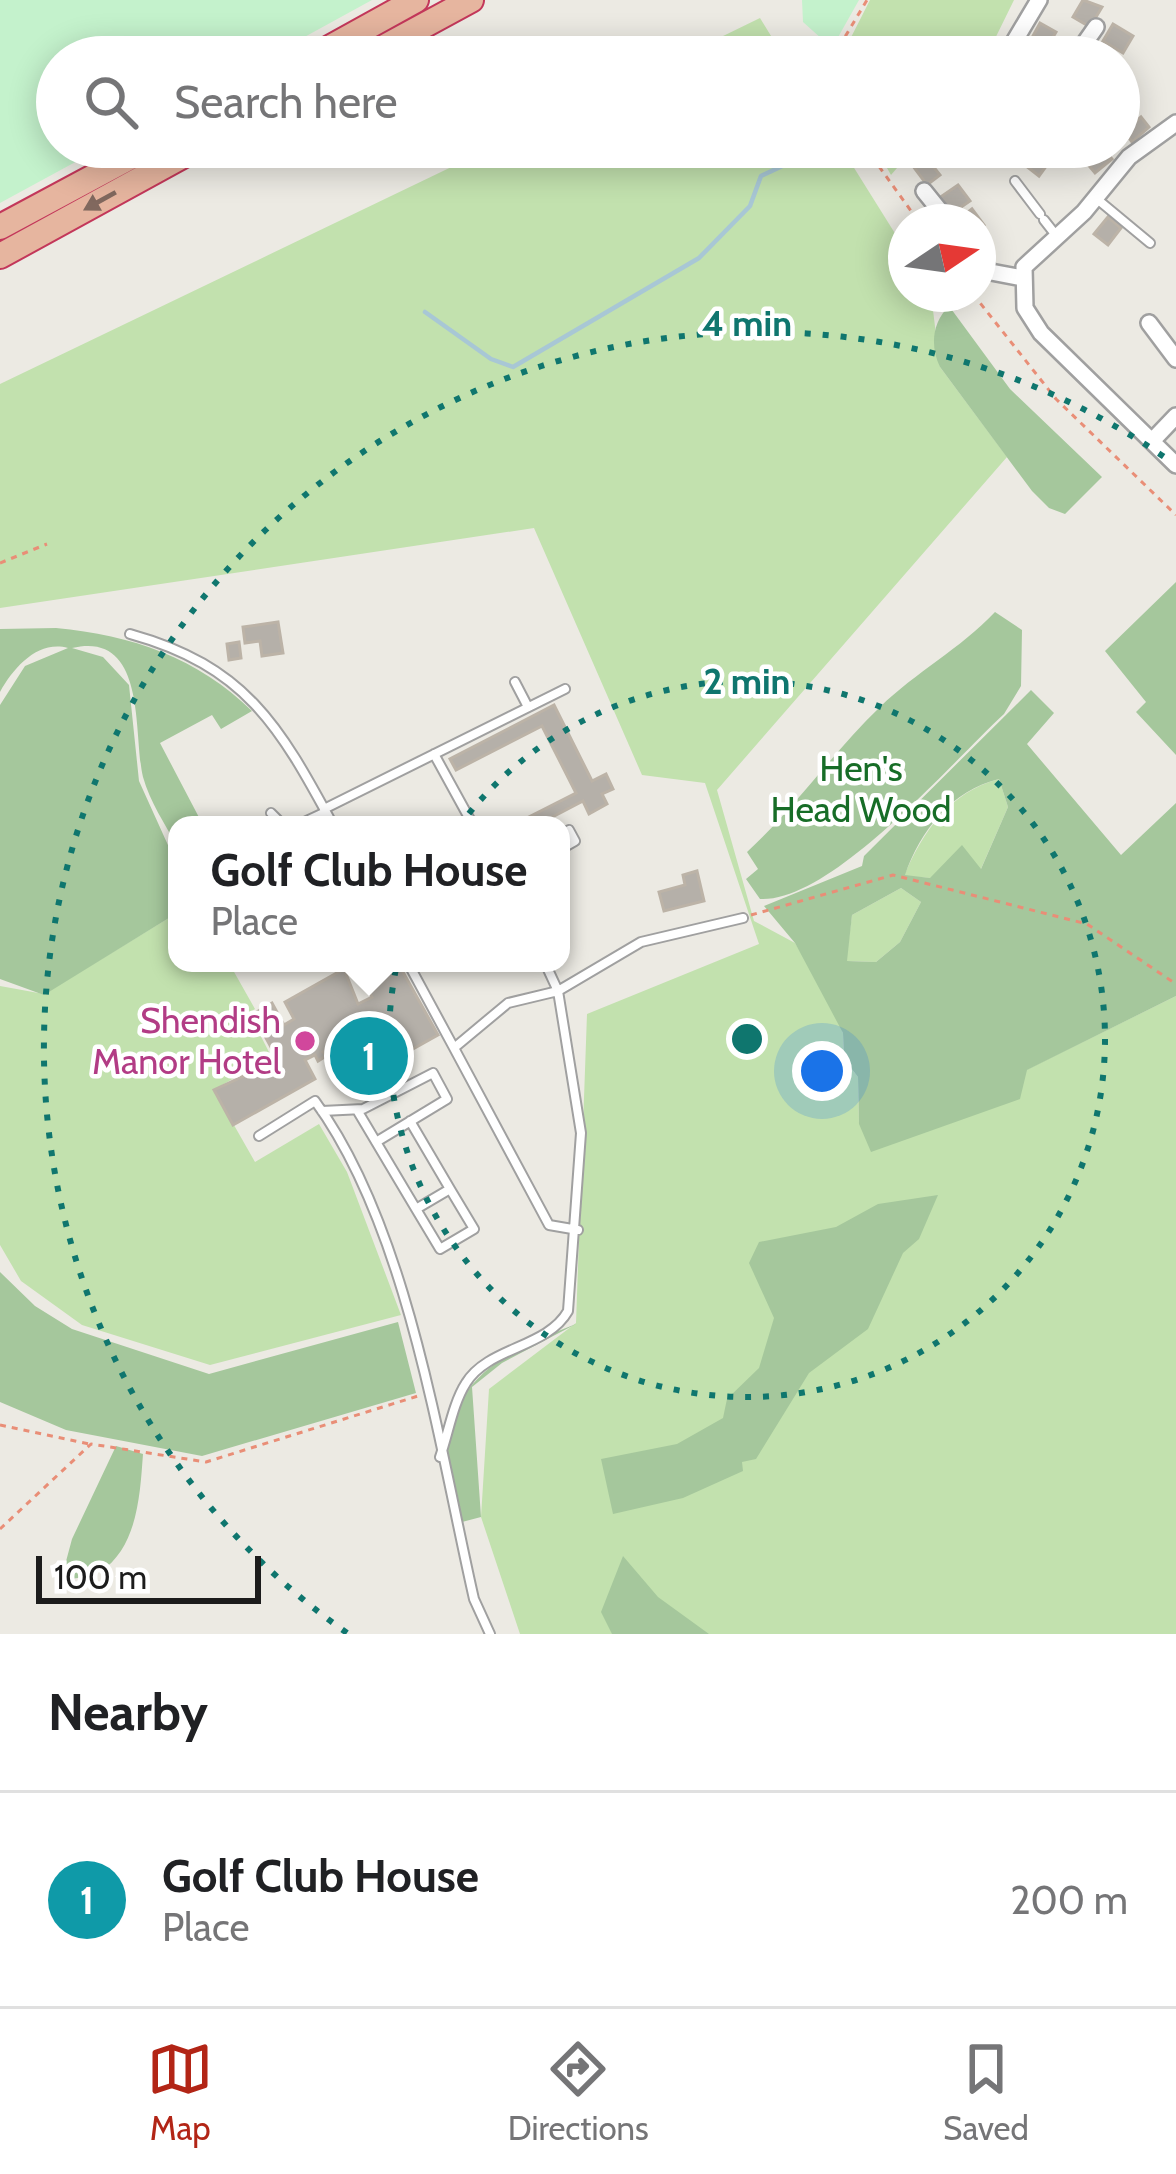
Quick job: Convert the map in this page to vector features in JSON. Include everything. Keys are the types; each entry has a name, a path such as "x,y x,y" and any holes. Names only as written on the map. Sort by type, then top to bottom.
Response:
{"highway":[{"path":"351,36 416,0"},
{"path":"405,36 471,0"},
{"path":"0,227 110,168"},
{"path":"0,256 161,168"}],"street":[{"path":"1018,36 1039,1"},
{"path":"1090,36 1096,27"},
{"path":"1140,142 1176,123"},
{"path":"1114,168 1095,198 1046,223 1024,267 1025,308 1041,333 1176,465"},
{"path":"924,191 934,204"},
{"path":"996,273 1023,278"},
{"path":"1149,323 1176,358"},
{"path":"1153,440 1176,416"}],"lane":[{"path":"1015,181 1046,223"},
{"path":"1095,198 1150,243"},
{"path":"130,634 175,646 250,694 328,816"},
{"path":"515,682 528,707"},
{"path":"314,816 565,689"},
{"path":"434,754 468,816"},
{"path":"271,813 274,816"},
{"path":"454,1048 508,1003 558,992 640,942 743,918"},
{"path":"413,972 549,1225 578,1230"},
{"path":"440,1457 466,1382 488,1363 561,1323 568,1311 578,1230 581,1132 558,992 548,972"},
{"path":"322,1111 357,1110 433,1073 447,1099 376,1142"},
{"path":"260,1136 315,1102 386,1240 474,1599 490,1634"},
{"path":"357,1110 440,1249 474,1228 410,1121"},
{"path":"416,1209 450,1189"}],"path":[{"path":"845,36 866,0"},
{"path":"880,168 906,204"},
{"path":"987,312 1056,399 1176,515"},
{"path":"0,563 46,544"},
{"path":"743,918 893,875 1087,924 1176,984"},
{"path":"0,1425 206,1462 426,1394"},
{"path":"0,1529 91,1444"}],"green space":[{"path":"0,0 372,0 306,36 36,36 36,168 64,168 0,203"},
{"path":"802,0 859,0 839,36 819,36 803,22"},
{"path":"870,0 1014,0 996,36 852,36"},
{"path":"760,18 771,36 723,36"},
{"path":"449,168 854,168 888,222 888,312 933,312 940,367 1007,457 717,790 754,921 795,943 843,1033 844,1059 858,1077 859,1124 1026,1070 1176,996 1176,1634 520,1634 481,1517 489,1389 576,1323 587,1014 759,944 705,783 642,775 534,528 0,608 0,384"},
{"path":"945,312 953,312 1010,389 1102,477 1065,514 1049,508 1032,491 940,367 934,335"},
{"path":"1176,582 1176,755 1136,712 1146,702 1105,651"},
{"name":"Hen's Head Wood","path":"995,612 1022,630 1021,686 1004,714 855,855 789,894 760,899 746,879 758,869 747,852 880,707"},
{"path":"56,628 137,643 186,663 252,711 221,729 212,715 160,743 198,816 168,816 168,830 143,777 136,713 132,690 125,670 114,655 96,647 72,648 103,657 129,685 139,781 168,845 168,919 44,995 0,979 0,705 25,666 68,648 37,652 12,673 0,692 0,629"},
{"path":"1031,690 1054,713 1027,744 1121,855 1176,803 1176,996 1027,1070 1020,1099 871,1152 859,1124 858,1077 844,1059 843,1033 795,943 764,906 862,866 864,856","holes":["999,779 1008,807 981,869 962,845 930,878 905,875 919,843 940,815 967,792","901,888 921,902 900,942 876,962 847,961 852,915"]},
{"path":"999,779 1008,807 980,871 930,878 904,876 940,816 966,793"},
{"path":"901,888 921,902 900,942 876,962 846,961 852,915"},
{"path":"168,918 168,972 234,972 255,1009 249,1013 271,1056 214,1090 255,1162 319,1124 347,1172 401,1315 210,1365 82,1325 21,1281 0,1245 0,986 44,994"},
{"path":"938,1195 919,1239 903,1253 868,1329 809,1373 756,1459 742,1462 743,1471 683,1498 613,1514 601,1459 677,1444 723,1418 727,1399 759,1368 774,1318 749,1263 759,1242 836,1227 878,1204"},
{"path":"0,1272 35,1306 72,1329 209,1374 398,1322 416,1393 202,1456 66,1430 0,1402"},
{"path":"576,1324 502,1363 472,1387 481,1517 462,1522 452,1480 443,1471 455,1413 467,1392 482,1374 501,1359"},
{"path":"116,1446 143,1454 130,1534 100,1572 61,1580 72,1539"},
{"path":"623,1556 658,1597 709,1634 612,1634 601,1612"}],"building":[{"path":"1083,0 1102,7 1090,27 1073,17"},
{"path":"1040,23 1056,32 1054,36 1033,36"},
{"path":"1113,24 1133,36 1106,36"},
{"path":"914,168 934,168 940,175 927,185"},
{"path":"958,185 970,201 944,204 939,198"},
{"path":"1108,217 1121,228 1108,245 1094,234"},
{"path":"278,622 283,653 262,656 260,641 245,643 243,627"},
{"path":"239,642 241,658 229,660 227,644"},
{"path":"554,705 592,781 606,774 613,789 602,794 607,804 589,814 583,801 554,816 531,816 576,793 542,726 456,770 450,759"},
{"path":"697,871 704,901 664,911 659,892 685,885 683,875"},
{"name":"Shendish Manor Hotel","path":"339,972 345,972 358,1004 372,997 358,972 403,972 438,1035 404,1054 384,1018 323,1052 326,1056 318,1061 315,1055 305,1060 315,1079 233,1125 214,1090 278,1060 253,1014 272,1003 284,1025 294,1019 285,1002"},
{"path":"378,1025 386,1039 394,1035 404,1054 354,1087 334,1050"}],"waterway":[{"path":"425,312 491,359 513,367 699,258 750,206 761,176 778,168"}],"place":[{"name":"Shendish Manor Hotel","path":"305,1041"},
{"name":"Golf Club House","path":"369,1056"}]}
